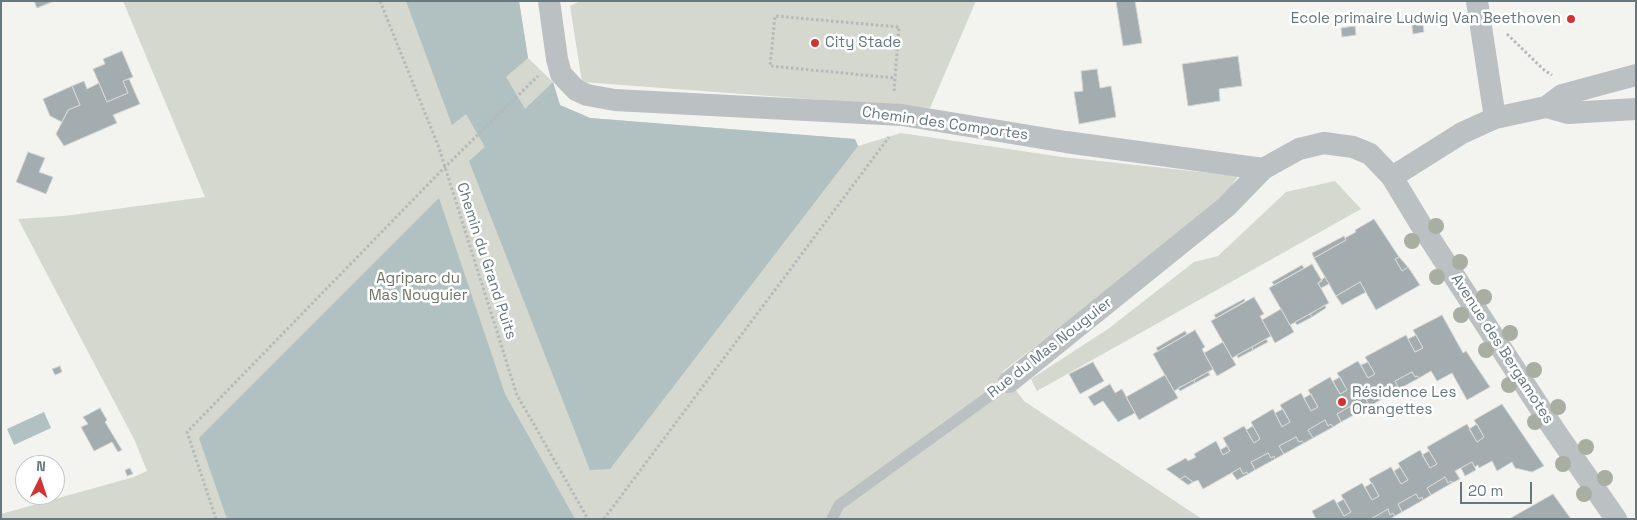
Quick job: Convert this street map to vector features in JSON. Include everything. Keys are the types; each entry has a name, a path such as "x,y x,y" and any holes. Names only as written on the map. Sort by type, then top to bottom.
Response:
{"street":[{"name":"Chemin des Comportes","path":"548,1 561,74 576,90 587,95 615,100 902,115 1066,142 1263,169"},
{"path":"1477,1 1495,118"},
{"path":"1263,169 1299,150 1324,143 1353,147 1370,154 1392,176 1462,134 1495,118 1546,107 1562,95 1636,75"},
{"path":"1546,107 1568,113 1636,109"},
{"name":"Rue du Mas Nouguier","path":"1009,382 1226,207 1263,169"},
{"name":"Avenue des Bergamotes","path":"1392,176 1421,225 1553,428 1616,519"}],"lane":[{"name":"Rue du Mas Nouguier","path":"832,519 839,505 1009,382"}],"path":[{"name":"Chemin du Grand Puits","path":"380,1 445,167 517,394 588,519"},
{"path":"1504,27 1507,35 1544,70 1556,76"},
{"path":"216,519 187,432 445,167 519,95"},
{"path":"604,519 882,150 902,115"}],"green space":[{"name":"Agriparc du Mas Nouguier","path":"123,1 519,1 528,58 553,82 560,105 590,118 855,139 858,146 901,133 1062,157 1238,176 1221,202 1002,372 1024,401 1202,519 1,519 1,514 33,505 65,505 65,496 134,477 147,471 135,441 18,219 64,216 205,197"},
{"path":"580,1 976,1 930,108 582,82 570,6"},
{"path":"1335,181 1361,209 1037,391 1031,379 1108,329 1194,262 1218,256 1286,192"}],"shaded area":[{"path":"406,1 519,1 528,58 506,77 525,109 553,82 560,105 590,118 855,139 858,146 610,469 590,470 469,161 485,147 466,114 452,125"},
{"path":"439,198 505,394 575,519 227,519 199,438"},
{"path":"44,412 51,428 14,445 7,429"}],"building":[{"path":"34,1 54,1 37,8"},
{"path":"1116,1 1135,1 1142,43 1123,46"},
{"path":"1422,16 1424,32 1413,34 1411,18"},
{"path":"1355,26 1356,35 1342,37 1341,28"},
{"path":"122,51 133,77 123,81 128,93 107,102 93,69 105,64 103,59"},
{"path":"1238,56 1242,86 1219,89 1220,101 1188,106 1182,64"},
{"path":"1097,69 1100,88 1111,86 1116,117 1079,124 1074,92 1083,91 1081,71"},
{"path":"129,79 140,104 113,115 117,123 64,146 56,134 68,110 80,105 72,86 84,81 87,89 99,83 107,102 128,93 123,81"},
{"path":"72,86 80,105 68,110 62,122 50,116 43,99"},
{"path":"28,152 45,158 39,172 53,177 46,194 16,182"},
{"path":"1374,219 1399,257 1395,259 1402,271 1408,267 1420,285 1376,310 1360,282 1336,296 1314,258 1346,240 1345,238 1356,232 1355,230"},
{"path":"1344,236 1346,240 1314,258 1312,253"},
{"path":"1399,257 1408,267 1402,271 1395,259"},
{"path":"1312,264 1322,281 1318,283 1329,303 1290,325 1269,288"},
{"path":"1302,265 1304,268 1274,285 1272,282"},
{"path":"1325,277 1329,284 1321,288 1318,283"},
{"path":"1360,282 1366,292 1342,305 1336,296"},
{"path":"1254,297 1264,314 1260,316 1271,336 1232,358 1211,321"},
{"path":"1244,299 1245,301 1216,318 1214,315"},
{"path":"1325,305 1326,308 1312,317 1310,314"},
{"path":"1281,309 1294,332 1275,343 1262,320"},
{"path":"1310,314 1312,317 1297,325 1295,322"},
{"name":"Résidence Les Orangettes","path":"1442,315 1463,353 1466,351 1490,387 1467,400 1452,373 1437,381 1431,371 1419,378 1415,377 1412,372 1395,381 1399,389 1389,395 1388,392 1385,394 1382,388 1365,398 1370,406 1361,411 1360,408 1356,410 1354,404 1337,414 1341,422 1333,427 1331,424 1328,426 1325,420 1308,430 1313,438 1304,443 1302,441 1299,442 1296,437 1279,446 1284,454 1275,459 1274,456 1271,458 1268,453 1251,462 1255,470 1248,474 1247,472 1243,474 1240,468 1203,489 1198,480 1193,482 1185,476 1180,479 1166,469 1186,458 1188,461 1196,457 1194,454 1216,441 1223,455 1230,451 1223,438 1244,426 1254,443 1260,439 1251,422 1273,409 1282,427 1290,422 1280,405 1301,393 1311,411 1318,407 1308,390 1330,377 1340,394 1347,390 1337,373 1358,361 1368,378 1375,374 1365,357 1406,335 1415,352 1423,348 1413,330"},
{"path":"1195,330 1205,347 1202,349 1213,369 1174,391 1153,354"},
{"path":"1185,331 1187,334 1158,351 1156,348"},
{"path":"1416,335 1423,348 1415,352 1408,339"},
{"path":"1266,339 1268,342 1253,350 1252,347"},
{"path":"1223,342 1236,365 1217,376 1204,353"},
{"path":"1252,347 1253,350 1238,358 1237,355"},
{"path":"1093,362 1104,381 1080,394 1069,374"},
{"path":"1368,362 1375,374 1368,378 1361,365"},
{"path":"60,366 62,372 55,375 52,369"},
{"path":"1208,372 1210,375 1195,383 1194,380"},
{"path":"1412,372 1415,377 1419,378 1399,389 1395,381"},
{"path":"1165,375 1178,398 1139,420 1126,397"},
{"path":"1340,377 1347,390 1340,394 1333,381"},
{"path":"1194,380 1195,383 1180,391 1178,388"},
{"path":"1110,384 1115,393 1122,389 1135,413 1118,422 1103,401 1094,406 1088,397"},
{"path":"1382,388 1385,394 1388,392 1389,395 1370,406 1365,398"},
{"path":"1311,394 1318,407 1311,411 1304,398"},
{"path":"1354,404 1356,410 1360,408 1361,411 1341,422 1337,414"},
{"path":"1502,404 1544,466 1532,472 1515,468 1512,462 1497,471 1492,461 1479,468 1478,465 1475,467 1472,462 1455,471 1460,479 1448,483 1445,477 1427,488 1431,495 1423,500 1422,497 1419,499 1416,494 1398,504 1402,512 1395,516 1393,513 1390,515 1388,509 1371,519 1316,519 1312,511 1334,499 1344,516 1351,512 1341,495 1362,483 1372,500 1379,496 1369,479 1391,467 1401,484 1408,480 1398,463 1420,450 1430,468 1437,464 1427,447 1467,424 1477,442 1484,437 1474,420"},
{"path":"100,408 107,420 105,422 122,450 118,452 112,442 94,451 81,427 88,424 83,417"},
{"path":"1283,409 1290,422 1282,427 1275,413"},
{"path":"1325,420 1328,426 1331,424 1333,427 1313,438 1308,430"},
{"path":"1477,424 1484,437 1477,442 1469,429"},
{"path":"1253,426 1260,439 1254,443 1246,430"},
{"path":"1296,437 1299,442 1302,441 1304,443 1284,454 1279,446"},
{"path":"1227,446 1230,451 1223,455 1220,450"},
{"path":"1429,451 1437,464 1430,468 1422,455"},
{"path":"1268,453 1271,458 1274,456 1275,459 1255,470 1251,462"},
{"path":"1472,462 1476,470 1465,476 1461,468"},
{"path":"1400,467 1408,480 1401,484 1394,471"},
{"path":"130,468 133,474 127,476 125,470"},
{"path":"1240,468 1243,474 1247,472 1248,474 1237,480 1232,473"},
{"path":"1185,476 1193,482 1188,485 1180,479"},
{"path":"1445,477 1448,483 1451,481 1452,483 1431,495 1427,488"},
{"path":"1372,483 1379,496 1372,500 1365,487"},
{"path":"1416,494 1419,499 1422,497 1423,500 1402,512 1398,504"},
{"path":"1553,494 1571,519 1509,519"},
{"path":"1344,499 1351,512 1344,516 1337,503"},
{"path":"1388,509 1390,515 1393,513 1395,516 1390,519 1371,519"}],"place":[{"name":"Ecole primaire Ludwig Van Beethoven","path":"1571,19"},
{"name":"City Stade","path":"815,43"},
{"name":"Résidence Les Orangettes","path":"1342,402"}]}
